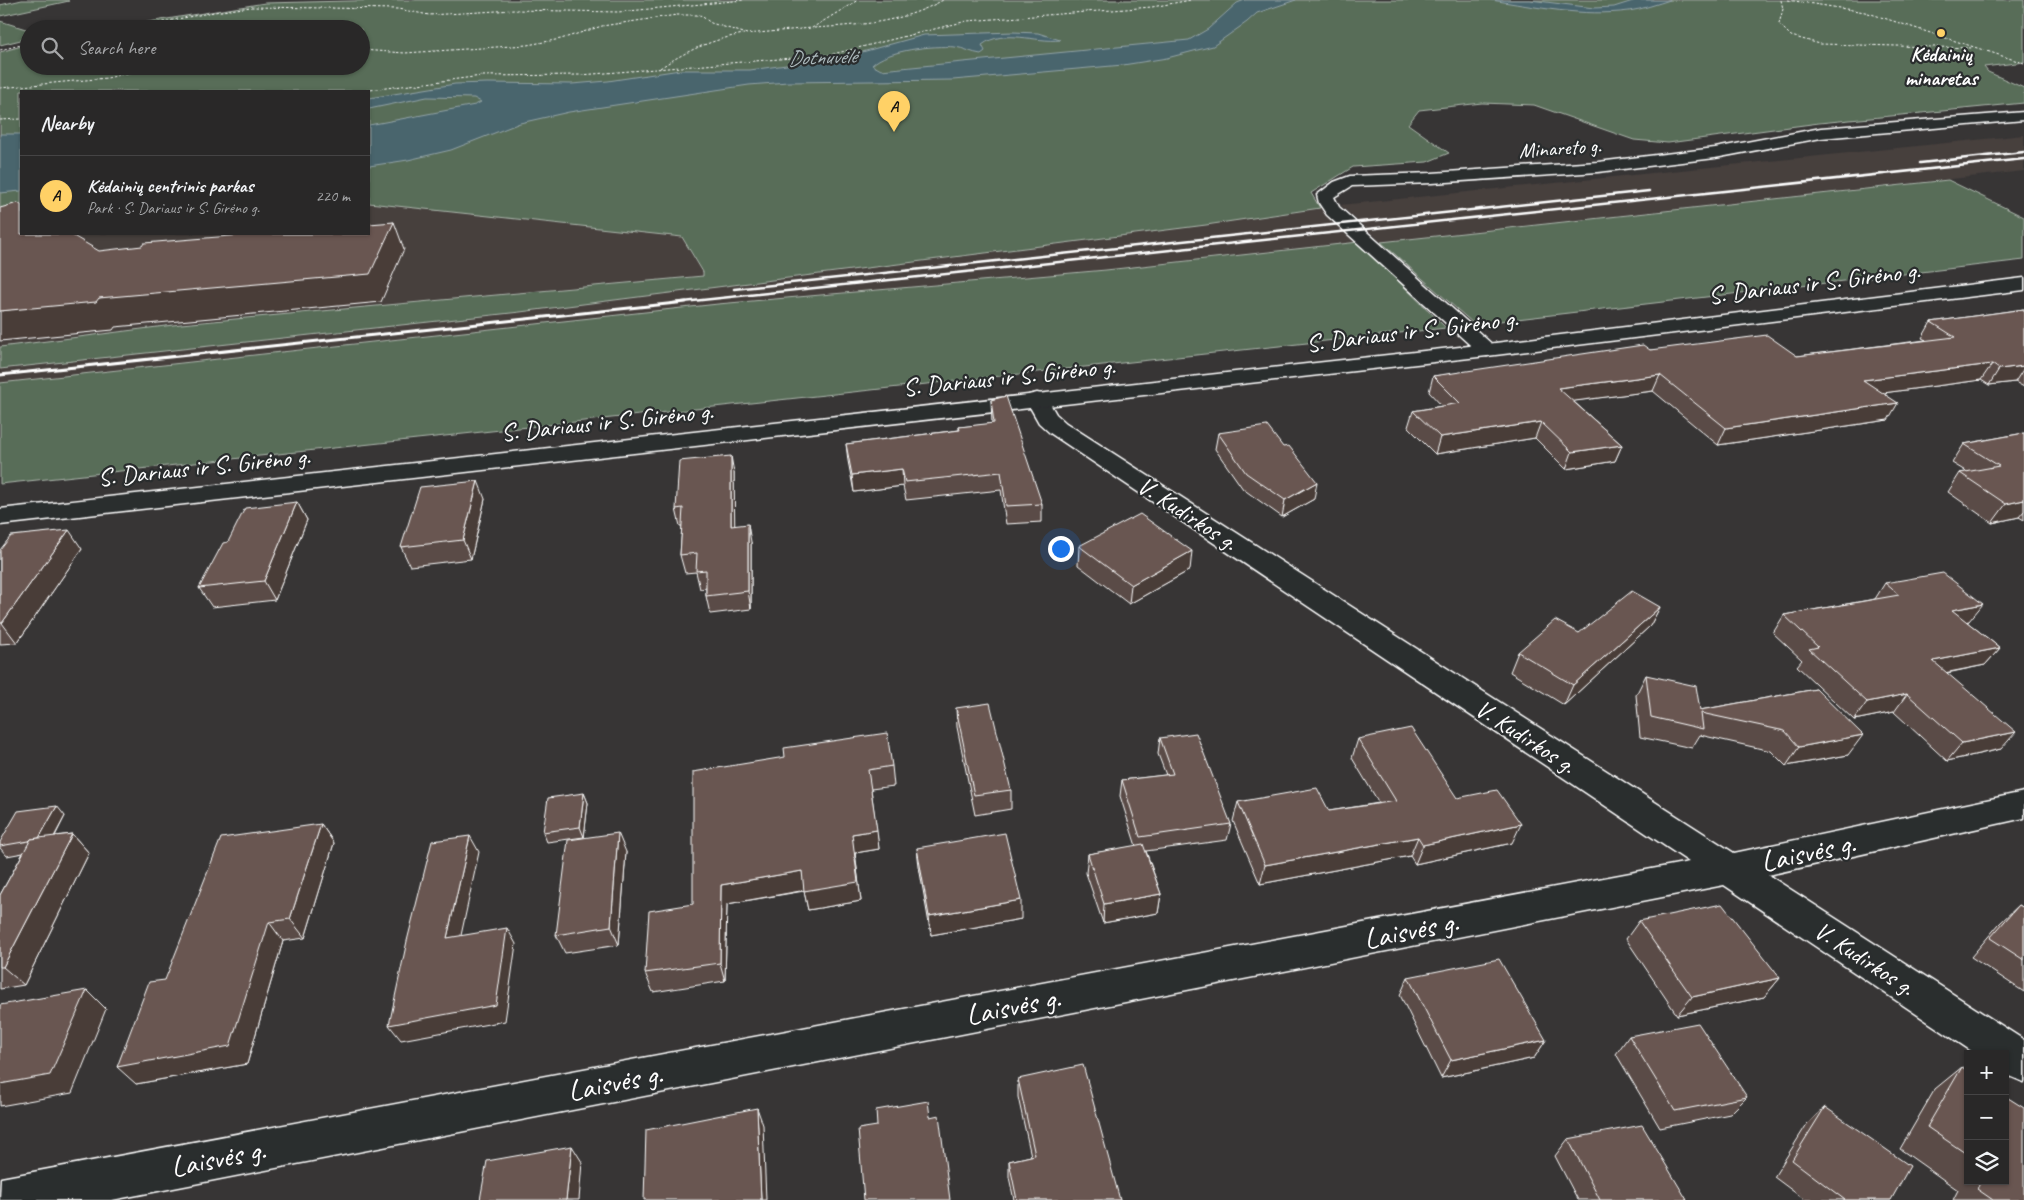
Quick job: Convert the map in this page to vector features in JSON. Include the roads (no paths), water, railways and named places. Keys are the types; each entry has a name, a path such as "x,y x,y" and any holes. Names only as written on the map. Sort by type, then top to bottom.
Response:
{"street":[{"name":"Minareto g.","path":"1487,350 1333,211 1327,203 1325,195 1350,181 1432,178 1598,167 1715,153 1821,134 2024,116"},
{"name":"S. Dariaus ir S. Girėno g.","path":"0,517 1487,350 2024,284"},
{"name":"V. Kudirkos g.","path":"1037,400 1047,418 1058,428 2024,1064"},
{"name":"Laisvės g.","path":"1,1200 1729,869 2024,805"}],"water":[{"path":"1245,0 1296,0 1257,13 1213,46 1167,58 1123,65 953,80 788,82 749,85 569,112 520,123 451,150 408,160 370,166 370,125 475,105 481,102 474,98 427,97 370,109 370,98 455,84 572,84 608,81 680,70 750,70 844,57 924,35 1013,32 1038,33 1060,40 1000,37 982,45 985,51 981,54 955,47 923,48 899,52 872,65 881,70 1189,40 1208,29 1237,3"},
{"path":"1491,0 1530,0 1594,8 1614,7 1636,0 1670,0 1634,10 1594,13 1542,8"},
{"path":"0,134 20,134 20,191 0,193"}],"railway":[{"path":"1920,163 2024,152"},
{"path":"674,303 2024,159"},
{"path":"734,289 1649,191"},
{"path":"0,375 686,302"}],"place":[{"name":"Kėdainių minaretas","path":"1941,33"},
{"name":"Kėdainių centrinis parkas","path":"894,132"}],"water label":[{"name":"Dotnuvėlė","path":"822,57"}]}
